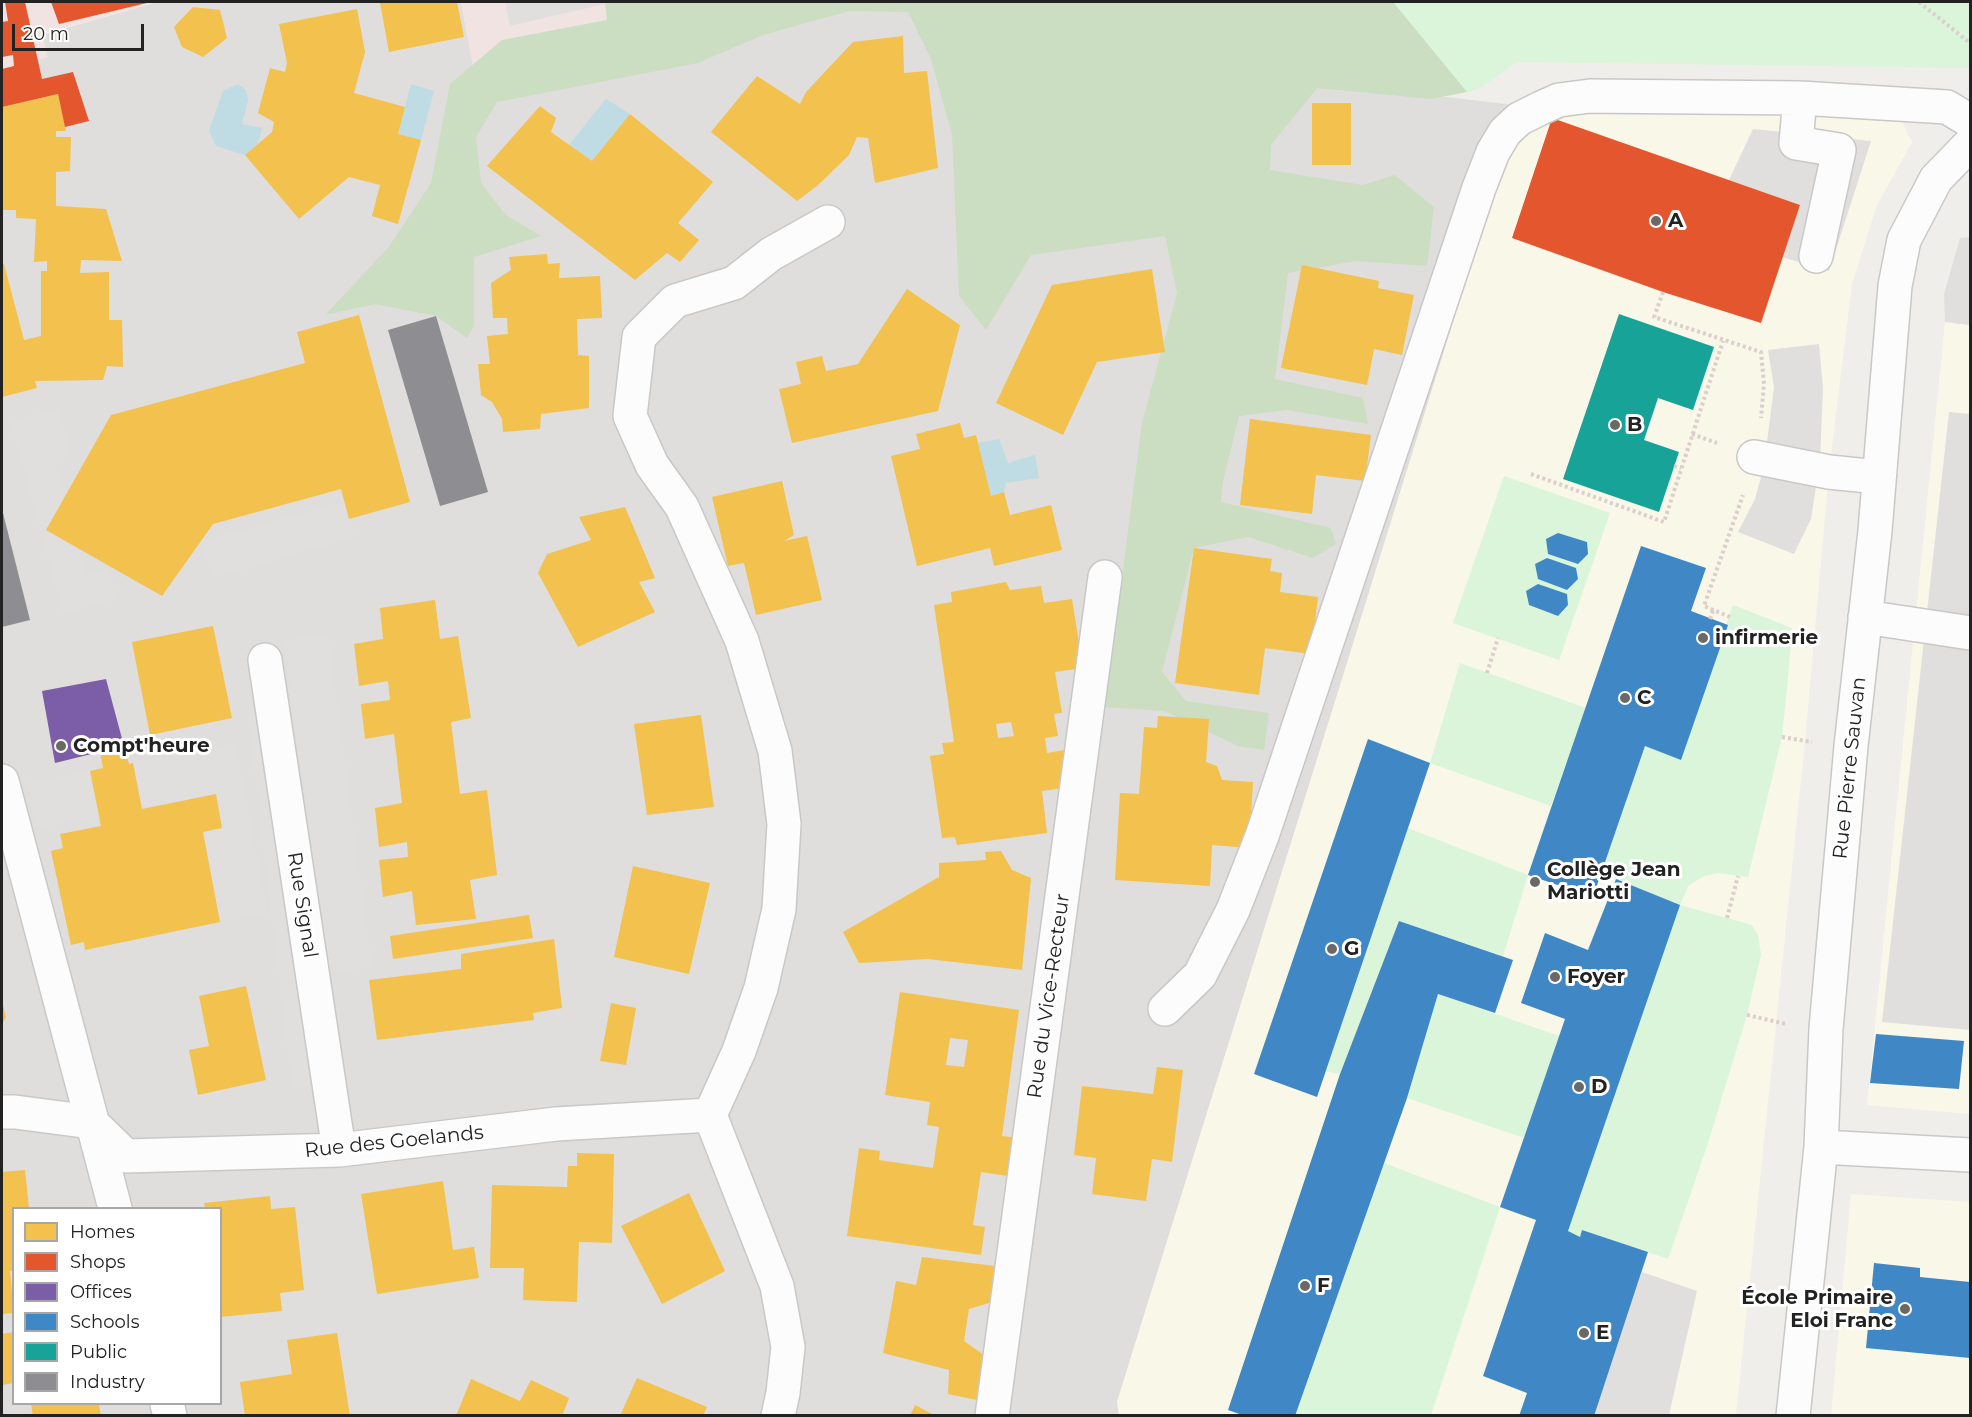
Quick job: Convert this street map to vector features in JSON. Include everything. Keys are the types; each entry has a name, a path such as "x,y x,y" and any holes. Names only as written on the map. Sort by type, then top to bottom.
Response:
{"street":[{"path":"1165,1009 1200,975 1233,910 1259,845 1479,188 1493,152 1505,132 1530,113 1559,100 1590,96 1800,98 1947,107 1971,121"},
{"path":"1800,98 1796,143 1839,150 1816,256"},
{"name":"Rue Pierre Sauvan","path":"1793,1416 1821,1147 1826,1029 1851,746 1875,531 1895,286 1904,240 1936,179 1971,144"},
{"path":"778,1416 788,1347 777,1286 710,1115 739,1051 761,988 779,909 784,824 775,751 742,641 682,507 652,465 630,417 639,337 675,301 734,283 771,254 828,222"},
{"path":"1754,457 1829,472 1878,477"},
{"name":"Rue du Vice-Recteur","path":"993,1416 1105,578"},
{"path":"1865,617 1971,633"},
{"name":"Rue Signal","path":"265,660 339,1150"},
{"path":"2,781 114,1207"},
{"path":"2,1113 15,1112 91,1122"},
{"name":"Rue des Goelands","path":"91,1122 126,1156 339,1150 556,1124 710,1115"},
{"path":"1821,1147 1971,1155"}],"path":[{"path":"1918,2 1971,43"},
{"path":"1663,292 1654,317 1761,352 1764,368 1764,403 1750,477 1704,606 1730,617"},
{"path":"1531,474 1664,522 1723,341"},
{"path":"1698,398 1703,399"},
{"path":"1674,466 1681,468"},
{"path":"1710,619 1713,610"},
{"path":"1487,673 1498,638"},
{"path":"1727,918 1738,876"}],"shaded area":[{"path":"2,2 157,2 42,34 48,57 2,70"},
{"path":"157,2 461,2 475,76 749,2 1012,2 1308,81 1541,108 1502,165 1117,1402 1125,1415 2,1416 2,70 47,57 42,35"},
{"path":"461,2 749,2 475,76"},
{"path":"505,2 605,2 605,4 510,26"},
{"name":"Collège Jean Mariotti","path":"1573,108 1614,115 1897,112 1912,142 1877,205 1852,284 1829,472 1805,741 1736,1415 1119,1416 1117,1402 1502,165 1522,131"},
{"path":"1753,129 1871,141 1829,271 1782,257 1800,205 1729,180"},
{"path":"1970,237 1970,325 1945,322 1944,294 1960,238"},
{"path":"1945,322 1970,325 1970,1114 1867,1105"},
{"path":"1819,344 1823,388 1820,461 1811,519 1794,554 1738,532 1755,499 1764,466 1774,387 1768,350"},
{"path":"59,408 71,454 54,459 85,575 108,569 117,599 63,614 11,422"},
{"path":"1949,412 1970,414 1970,1030 1882,1022"},
{"path":"344,501 355,537 212,578 201,542"},
{"path":"328,634 372,967 328,972 284,641"},
{"path":"266,704 310,1086 292,1088 247,706"},
{"path":"235,743 268,913 220,922 196,797 36,828 27,783"},
{"name":"École Primaire Eloi Franc","path":"1851,1194 1970,1202 1970,1415 1831,1416"},
{"path":"1642,1272 1697,1291 1669,1415 1593,1416"}],"green space":[{"path":"605,2 1460,2 1487,61 1483,86 1467,92 1431,99 1317,88 1271,145 1270,170 1363,185 1395,175 1434,207 1427,266 1356,261 1288,273 1275,379 1363,398 1368,424 1287,410 1239,416 1223,482 1221,502 1331,528 1336,544 1313,558 1248,537 1194,548 1162,672 1186,701 1269,713 1264,750 1238,746 1164,711 1105,707 1142,423 1177,293 1165,236 1031,255 986,330 959,296 952,135 931,59 908,12 849,11 763,35 698,63 497,102 476,137 481,183 506,215 541,236 474,257 474,326 467,338 436,316 375,304 325,315 388,248 431,183 450,84 502,40 607,20"},
{"path":"1393,2 1970,2 1970,68 1517,62 1483,86 1467,92"},
{"path":"1504,476 1610,513 1559,660 1453,623"},
{"path":"1733,605 1792,628 1782,737 1748,877 1718,873 1704,876 1688,886 1680,905 1752,925 1758,935 1761,955 1747,1015 1707,1146 1668,1259 1582,1230 1580,1237 1568,1231 1679,905 1601,873 1645,746 1680,759"},
{"path":"1460,663 1586,708 1551,806 1430,763"},
{"path":"1408,828 1528,875 1503,956 1399,921 1340,1074 1326,1071"},
{"path":"1438,994 1559,1036 1524,1138 1407,1098"},
{"path":"1384,1163 1500,1207 1431,1415 1295,1416"}],"water":[{"path":"238,84 246,90 248,101 242,124 262,128 258,143 245,155 216,146 209,131 223,91"},
{"path":"411,84 434,91 421,140 398,134"},
{"path":"606,99 630,114 592,161 569,145"},
{"path":"999,439 1008,463 1035,455 1039,478 1006,483 1004,492 991,496 978,443"}],"building: Homes":[{"path":"457,2 464,37 389,52 380,3"},
{"path":"193,7 220,10 227,38 203,57 182,47 174,27"},
{"path":"357,9 365,52 354,93 405,107 398,134 421,140 398,224 372,216 380,185 349,177 299,219 245,155 272,132 274,122 258,113 270,68 285,72 287,63 279,24"},
{"path":"903,36 904,73 927,71 938,168 875,183 868,138 857,137 849,155 817,186 797,201 711,132 757,76 800,104 806,92 853,42"},
{"path":"58,94 66,131 56,131 56,137 71,137 70,171 56,172 56,206 106,209 122,261 81,260 80,273 109,272 109,320 122,320 123,367 107,366 103,380 35,381 37,388 2,397 2,265 4,264 24,340 41,336 41,271 47,271 47,261 34,262 36,219 16,218 16,210 2,210 2,107"},
{"path":"1312,103 1351,103 1351,165 1312,165"},
{"path":"540,106 556,118 551,132 592,161 630,114 713,182 678,223 699,240 680,262 667,253 635,280 487,166"},
{"path":"547,254 548,264 560,263 559,278 600,276 602,318 577,319 578,355 589,356 589,408 541,414 540,429 503,432 502,419 492,402 481,395 478,364 490,364 487,336 508,334 507,318 493,318 491,283 511,270 509,257"},
{"path":"1302,265 1379,281 1378,288 1414,295 1402,355 1374,349 1367,385 1281,368"},
{"path":"1152,269 1165,352 1097,362 1063,435 996,403 1052,285"},
{"path":"907,289 960,325 938,411 792,443 779,389 801,384 796,362 822,356 826,371 858,364"},
{"path":"359,315 410,502 349,519 341,489 213,524 162,596 46,530 111,415 305,363 297,332"},
{"path":"1250,419 1371,435 1365,481 1316,475 1312,514 1240,505"},
{"path":"960,423 964,438 976,435 991,496 1004,492 1010,515 1051,505 1062,550 994,566 990,548 917,566 891,456 920,449 916,434"},
{"path":"782,481 794,535 784,541 807,536 822,600 756,615 744,563 728,566 712,497"},
{"path":"625,507 655,578 639,582 655,612 578,647 538,573 547,554 591,540 579,517"},
{"path":"1194,548 1272,559 1270,571 1282,573 1280,592 1318,597 1311,654 1265,648 1259,695 1175,683"},
{"path":"1006,582 1010,590 1041,586 1044,603 1072,599 1083,668 1055,672 1062,713 1054,714 1058,736 1045,738 1047,753 1065,750 1070,787 1042,791 1047,833 957,845 955,837 942,838 930,756 944,754 942,743 954,742 934,605 952,602 951,592","holes":["1011,722 1014,736 998,738 996,724"]},
{"path":"435,600 440,639 458,636 471,718 451,722 460,794 487,790 497,875 470,880 476,919 416,925 412,891 383,897 379,860 408,857 407,842 379,847 375,808 402,803 394,734 365,739 361,704 390,700 388,681 359,686 354,644 383,639 380,608"},
{"path":"213,626 232,718 150,735 132,642"},
{"path":"701,715 714,807 647,815 634,724"},
{"path":"1158,716 1209,719 1206,762 1217,766 1222,780 1253,782 1249,848 1212,845 1210,886 1115,880 1120,793 1139,794 1144,727 1157,728"},
{"path":"124,746 129,764 133,763 142,809 216,794 222,828 203,832 220,922 85,950 84,942 71,945 51,851 63,848 60,834 101,826 90,771 103,768 100,752"},
{"path":"1001,851 1012,870 1031,878 1022,970 928,959 859,963 843,932 939,877 939,863 986,860 985,852"},
{"path":"633,866 710,883 689,974 614,957"},
{"path":"529,915 533,938 393,959 390,936"},
{"path":"554,939 562,1008 533,1013 534,1020 377,1040 369,980 461,969 461,954"},
{"path":"246,986 266,1080 198,1095 189,1050 209,1046 199,996"},
{"path":"900,992 1019,1010 1002,1136 1020,1138 1014,1177 981,1172 973,1225 985,1227 981,1255 847,1236 859,1148 880,1151 879,1160 933,1168 939,1127 927,1125 930,1102 885,1095","holes":["950,1038 968,1040 964,1067 946,1065"]},
{"path":"2,1001 6,1017 2,1024"},
{"path":"611,1003 636,1008 626,1065 600,1061"},
{"path":"1157,1067 1183,1070 1172,1162 1152,1159 1146,1201 1092,1194 1096,1158 1074,1155 1082,1086 1153,1094"},
{"path":"577,1153 614,1154 612,1243 579,1242 577,1302 523,1300 524,1268 490,1268 492,1185 567,1187 568,1166 577,1166"},
{"path":"25,1170 29,1207 12,1207 12,1271 10,1271 12,1313 2,1314 2,1172"},
{"path":"443,1181 453,1250 474,1247 479,1278 377,1294 361,1194"},
{"path":"689,1193 725,1271 662,1304 621,1226"},
{"path":"270,1196 271,1209 295,1207 304,1290 280,1293 282,1311 222,1317 222,1207 205,1207 204,1203"},
{"path":"922,1257 995,1266 992,1302 969,1309 964,1341 984,1355 977,1400 948,1394 949,1370 883,1353 896,1281 916,1285"},
{"path":"12,1332 12,1383 2,1385 2,1334"},
{"path":"337,1333 350,1416 245,1416 240,1382 292,1374 287,1340"},
{"path":"637,1378 707,1407 703,1416 620,1416"},
{"path":"471,1379 520,1401 531,1380 569,1398 562,1416 456,1416"},
{"path":"31,1405 99,1405 101,1416 33,1416"},
{"path":"915,1405 936,1416 910,1416"}],"building: Shops":[{"path":"5,2 25,2 42,79 73,72 89,121 65,127 58,94 2,107 2,69 14,66 13,55 2,57 2,22 8,21"},
{"path":"51,2 151,2 59,24"},
{"name":"A","path":"1552,118 1800,205 1761,323 1663,292 1512,238"}],"building: Offices":[{"path":"106,679 124,746 55,763 42,691"}],"building: Schools":[{"path":"1558,533 1587,542 1588,554 1578,564 1548,554 1546,539"},
{"name":"C","path":"1641,546 1706,568 1691,611 1728,625 1681,760 1645,746 1593,897 1528,875"},
{"path":"1547,558 1576,568 1578,579 1567,590 1538,579 1535,564"},
{"path":"1538,584 1567,594 1568,605 1558,616 1529,605 1526,591"},
{"name":"G","path":"1368,739 1430,763 1317,1097 1254,1074"},
{"path":"1616,879 1680,905 1568,1231 1580,1237 1582,1230 1648,1252 1594,1416 1519,1416 1527,1393 1483,1376 1536,1220 1500,1207 1565,1019 1521,1003 1545,933 1588,950"},
{"name":"F","path":"1399,921 1513,960 1495,1013 1438,994 1407,1098 1295,1416 1245,1416 1228,1410 1340,1074"},
{"path":"1876,1034 1964,1041 1959,1089 1870,1083"},
{"path":"1874,1263 1920,1268 1920,1277 1970,1282 1970,1358 1866,1348"}],"building: Public":[{"name":"B","path":"1619,314 1714,347 1693,410 1658,398 1644,440 1679,452 1659,512 1563,479"}],"building: Industry":[{"path":"436,316 488,492 440,506 388,330"},
{"path":"2,509 30,620 2,627"}],"place":[{"name":"A","path":"1656,221"},
{"name":"B","path":"1615,425"},
{"name":"infirmerie","path":"1703,638"},
{"name":"C","path":"1625,698"},
{"name":"Compt'heure","path":"61,746"},
{"name":"Collège Jean Mariotti","path":"1535,882"},
{"name":"G","path":"1332,949"},
{"name":"Foyer","path":"1555,977"},
{"name":"D","path":"1579,1087"},
{"name":"F","path":"1305,1286"},
{"name":"École Primaire Eloi Franc","path":"1905,1309"},
{"name":"E","path":"1584,1333"}]}
